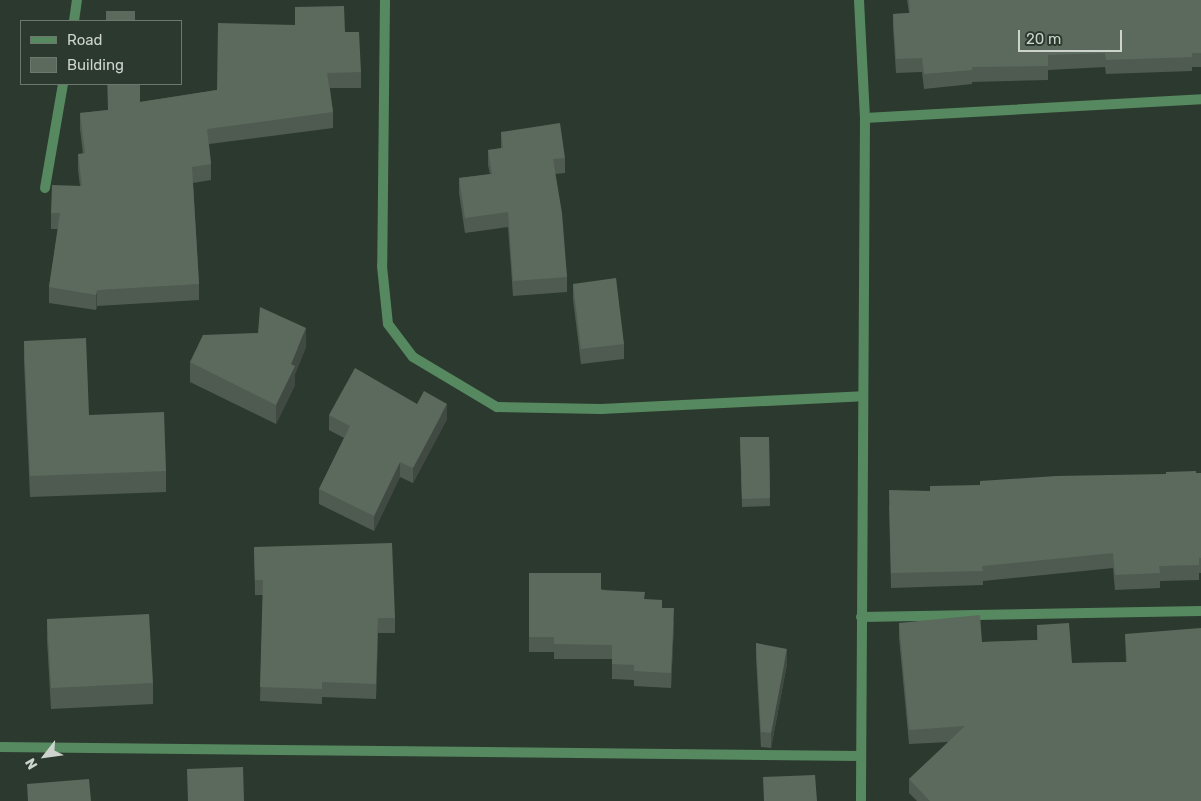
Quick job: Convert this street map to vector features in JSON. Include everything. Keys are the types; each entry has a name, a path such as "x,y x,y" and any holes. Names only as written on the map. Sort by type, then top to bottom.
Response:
{"street":[{"path":"74,20 77,0"},
{"path":"385,0 382,266 388,324 413,357 497,407 601,409 863,396"},
{"path":"859,0 865,118 861,801"},
{"path":"44,188 63,85"},
{"path":"865,118 1201,99"},
{"path":"861,617 1201,611"},
{"path":"0,747 861,756"}],"building":[{"path":"909,0 1201,0 1201,53 1192,53 1192,57 1106,60 1105,53 1048,55 1048,66 972,67 972,70 924,74 922,58 896,59 893,14 910,13"},
{"path":"344,6 345,32 359,32 361,72 327,73 333,112 207,129 211,164 192,167 199,284 97,290 96,295 49,287 60,213 51,213 52,185 82,186 78,154 85,153 80,113 108,110 108,85 140,85 140,102 217,90 218,23 295,25 295,7"},
{"path":"106,11 135,11 135,20 106,20"},
{"path":"560,123 565,158 553,159 562,213 567,277 513,281 508,212 465,218 459,178 492,174 488,150 503,148 501,132"},
{"path":"616,278 624,344 581,349 573,284"},
{"path":"260,307 306,328 291,364 295,366 276,405 190,362 203,335 258,333"},
{"path":"86,338 89,415 164,412 166,471 30,476 24,341"},
{"path":"355,368 417,404 424,391 447,404 413,468 400,462 374,516 319,489 350,426 329,415"},
{"path":"740,437 769,437 770,498 742,499"},
{"path":"1196,471 1196,473 1201,473 1201,558 1199,558 1199,565 1159,566 1160,573 1115,575 1113,553 982,566 983,571 891,573 889,490 930,491 930,486 980,485 980,481 1056,476 1166,474 1166,472"},
{"path":"392,543 395,618 378,618 376,684 322,682 322,689 260,687 263,580 255,580 254,547"},
{"path":"529,573 601,573 601,590 645,592 644,599 662,600 662,608 674,608 671,673 634,671 634,665 612,664 612,645 554,644 554,637 529,637"},
{"path":"149,614 153,683 51,688 47,619"},
{"path":"980,615 982,642 1038,640 1037,625 1069,623 1072,663 1127,662 1125,634 1201,628 1201,801 930,801 909,779 965,726 909,730 899,623"},
{"path":"756,643 787,649 771,733 761,732"},
{"path":"243,767 244,801 188,801 187,769"},
{"path":"815,775 817,801 764,801 763,777"},
{"path":"89,779 91,801 28,801 27,784"}]}
